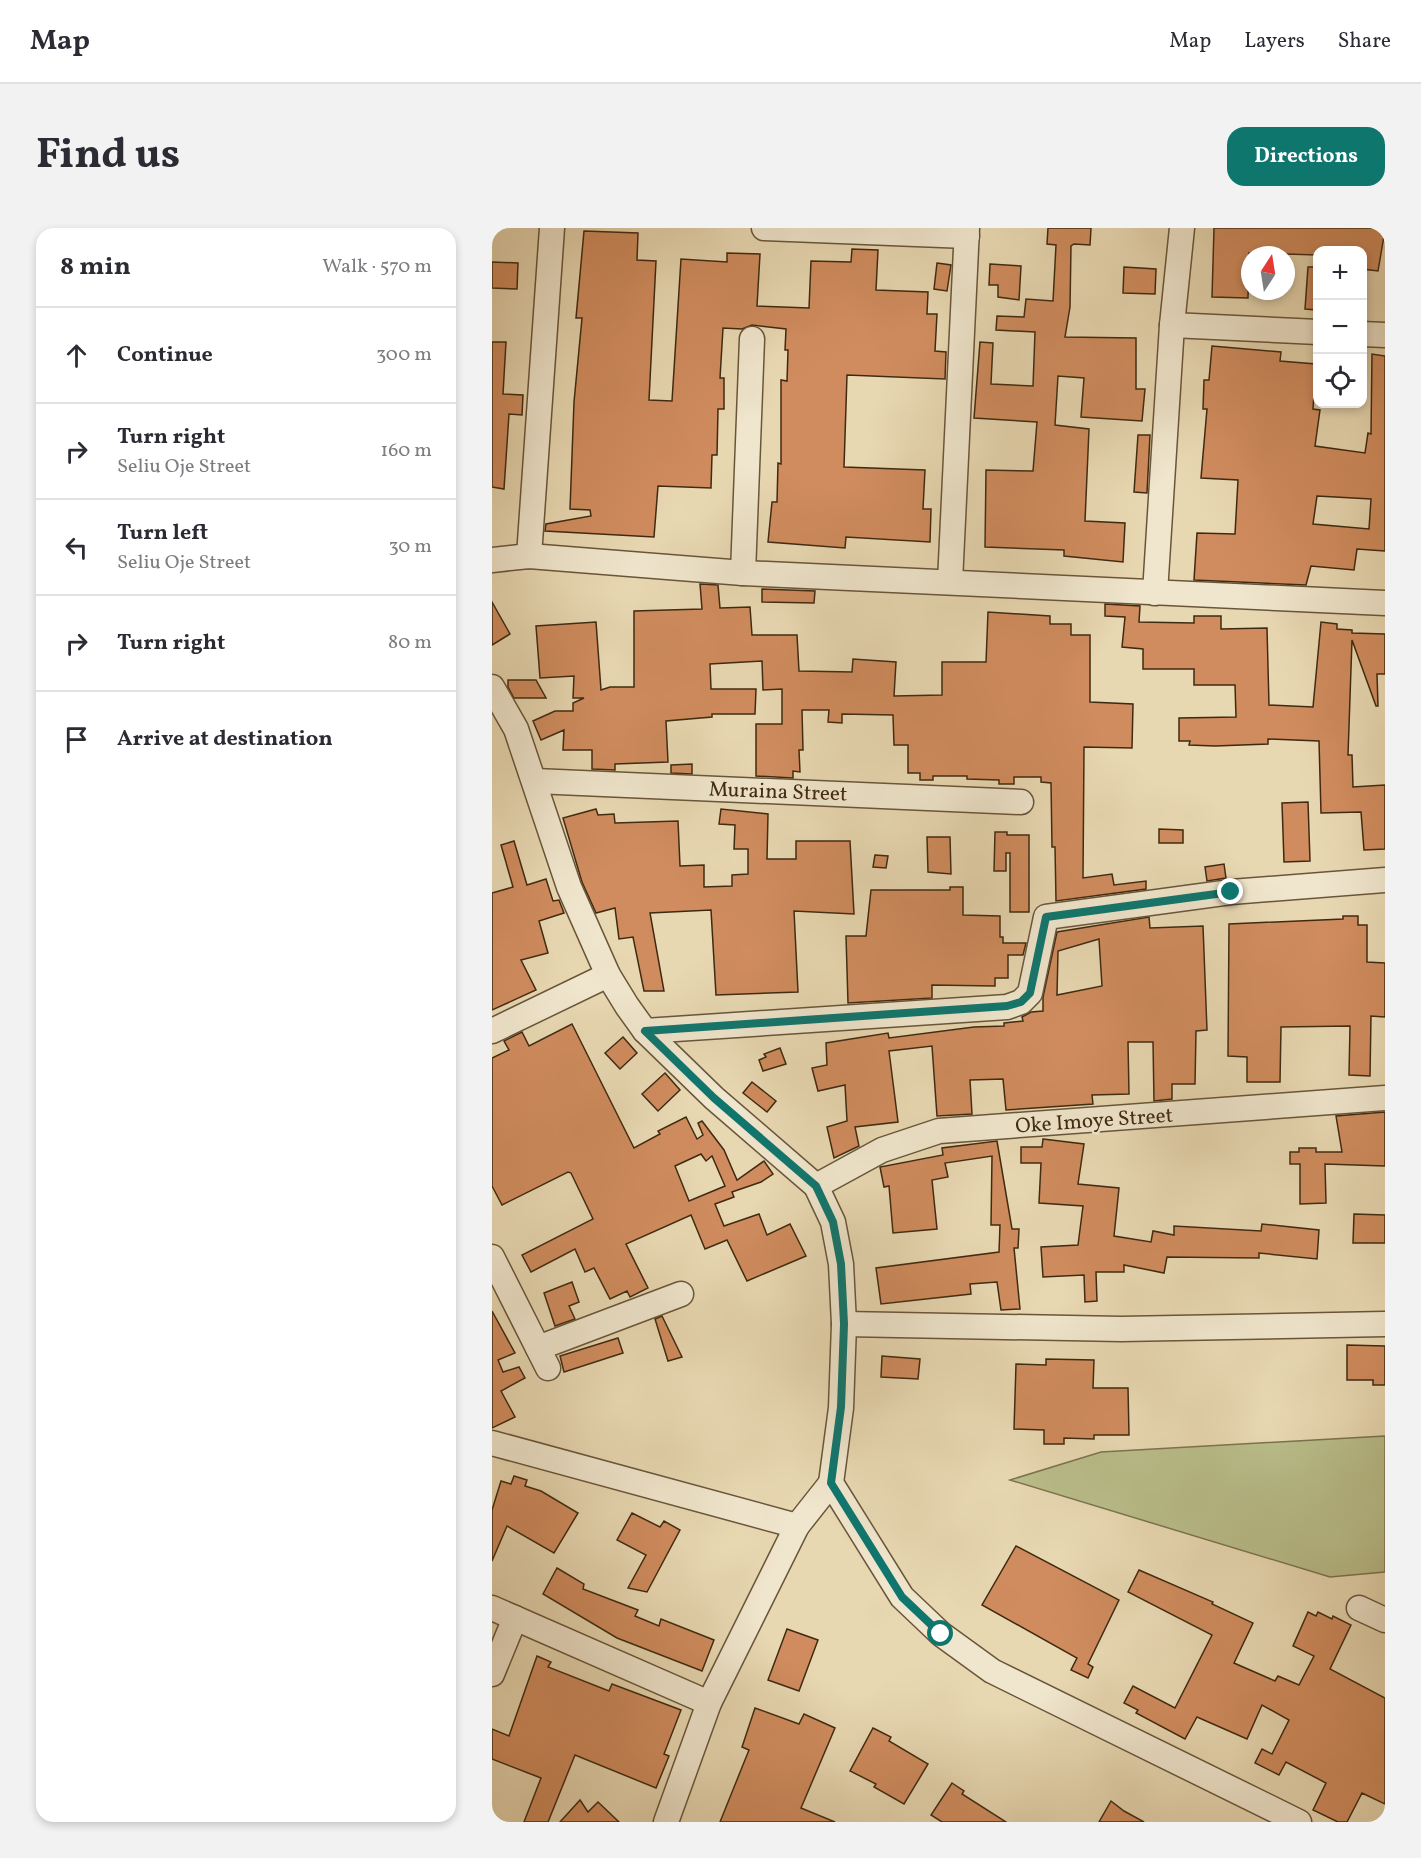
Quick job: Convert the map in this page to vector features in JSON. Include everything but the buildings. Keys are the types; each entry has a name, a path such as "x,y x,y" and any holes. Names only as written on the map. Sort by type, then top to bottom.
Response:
{"street":[{"path":"528,556 552,228"},
{"path":"764,228 967,232 950,582"},
{"path":"1155,593 1172,325 1182,228"},
{"path":"1172,325 1313,332"},
{"path":"1367,334 1385,335"},
{"path":"743,573 752,339"},
{"path":"492,560 528,556 743,573 1385,603"},
{"path":"492,687 516,729 569,887 608,975 645,1031 714,1098 816,1186 833,1222 841,1264 844,1324 841,1407 831,1483 797,1526 709,1703 666,1822"},
{"name":"Muraina Street","path":"535,781 1021,802"},
{"path":"645,1031 1007,1006 1021,1002 1030,993 1046,917 1231,892 1385,880"},
{"path":"492,1031 608,975"},
{"name":"Oke Imoye Street","path":"816,1186 882,1150 939,1131 1385,1098"},
{"path":"492,1257 543,1358 681,1294"},
{"path":"844,1324 1121,1329 1385,1324"},
{"path":"492,1443 797,1526"},
{"path":"831,1483 902,1597 950,1641 992,1671 1299,1822"},
{"path":"492,1608 709,1703"},
{"path":"1359,1608 1385,1620"},
{"path":"492,1674 515,1618"}],"green space":[{"path":"1385,1436 1385,1572 1330,1577 1010,1480 1101,1452"}],"route":[{"path":"941,1634 902,1597 831,1483 841,1407 844,1324 841,1264 833,1222 816,1186 714,1098 645,1031 1007,1006 1021,1002 1030,993 1035,980 1046,917 1231,892"}]}
